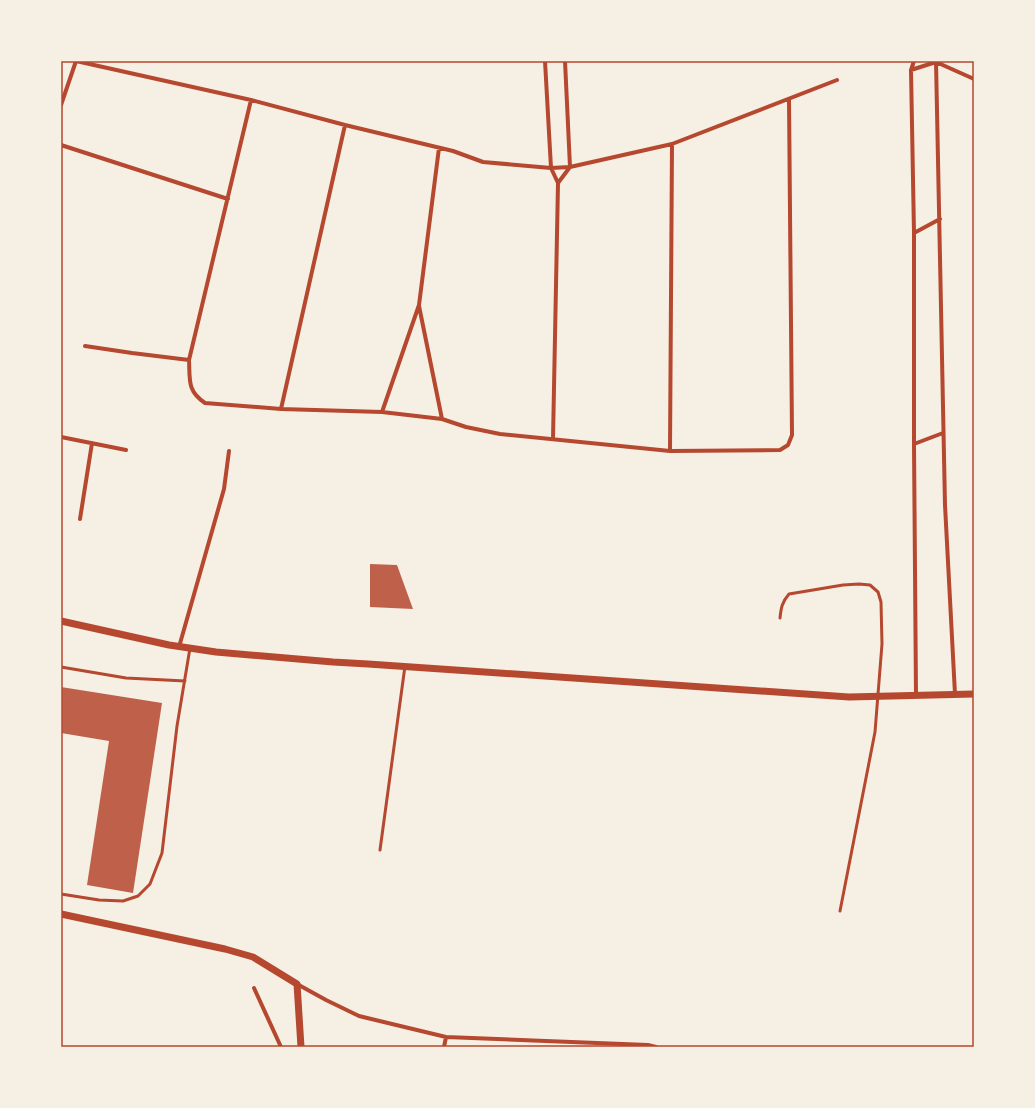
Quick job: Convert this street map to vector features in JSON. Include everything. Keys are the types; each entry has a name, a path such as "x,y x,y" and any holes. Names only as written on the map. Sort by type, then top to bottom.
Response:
{"street":[{"path":"61,104 76,61 251,100 439,148 484,162 551,168 570,167 672,144 836,80"},
{"path":"544,61 551,168 558,183 553,439"},
{"path":"558,183 570,167 565,61"},
{"path":"914,61 911,70 914,232 916,695"},
{"path":"911,70 936,61 974,79"},
{"path":"936,61 945,505 955,694"},
{"path":"251,100 189,360 190,384 196,397 205,403 281,409 382,412 442,419 466,427 500,434 670,451 780,450 788,445 792,435 790,99"},
{"path":"281,409 345,125"},
{"path":"670,451 672,144"},
{"path":"61,145 228,199"},
{"path":"382,412 419,305 439,148"},
{"path":"914,232 940,219"},
{"path":"419,305 442,419"},
{"path":"85,346 189,360"},
{"path":"914,444 943,433"},
{"path":"61,436 126,450"},
{"path":"80,519 92,443"},
{"path":"179,647 224,489 229,451"},
{"path":"61,621 179,647 216,652 333,662 849,697 974,694"},
{"path":"61,914 232,951 253,957 297,984 359,1016 446,1037 648,1045 656,1047"},
{"path":"297,984 301,1047"},
{"path":"254,988 281,1047"},
{"path":"444,1047 446,1037"}],"lane":[{"path":"780,618 784,599 790,594 843,585 870,585 878,592 881,602 882,644 875,732 840,911"},
{"path":"61,894 99,900 123,901 138,896 150,884 162,853 177,726 190,648"},
{"path":"380,850 405,666"},
{"path":"61,667 126,678 185,681"}],"building":[{"path":"370,564 397,565 413,609 370,607"},
{"path":"61,687 162,703 133,893 87,885 109,741 61,733"}]}
